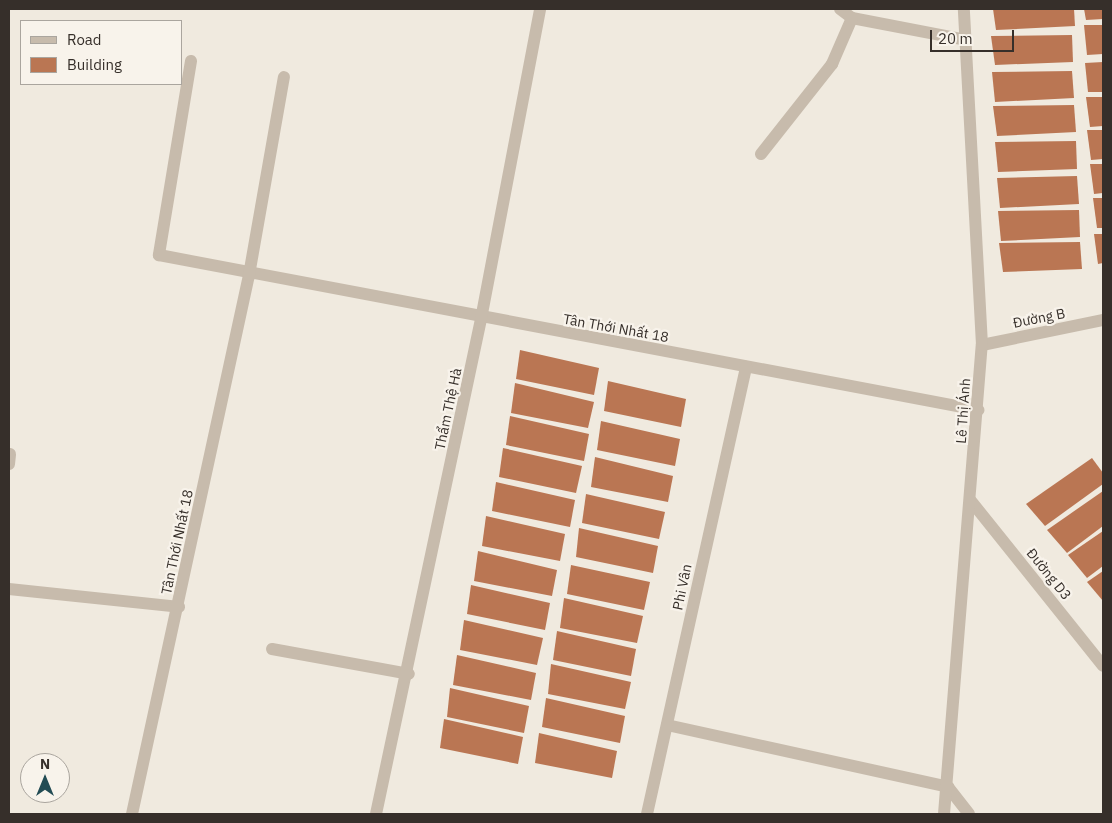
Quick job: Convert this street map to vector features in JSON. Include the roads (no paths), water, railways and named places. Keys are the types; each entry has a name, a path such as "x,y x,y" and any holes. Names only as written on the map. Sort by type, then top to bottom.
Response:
{"street":[{"name":"Thẩm Thệ Hà","path":"376,814 409,674 481,319 540,9"},
{"path":"840,9 852,18 966,40"},
{"name":"Lê Thị Ánh","path":"944,814 948,787 982,345 964,9"},
{"path":"761,154 832,64 852,18"},
{"name":"Tân Thới Nhất 18","path":"191,61 158,255 249,275 481,319 978,410"},
{"name":"Tân Thới Nhất 18","path":"132,814 179,607 249,275 284,77"},
{"name":"Đường B","path":"982,345 1103,320"},
{"name":"Phi Vân","path":"647,814 746,367"},
{"name":"Đường D3","path":"971,501 1103,666"},
{"path":"9,588 179,607"},
{"path":"272,649 409,674"},
{"path":"667,725 948,787 969,814"}]}
